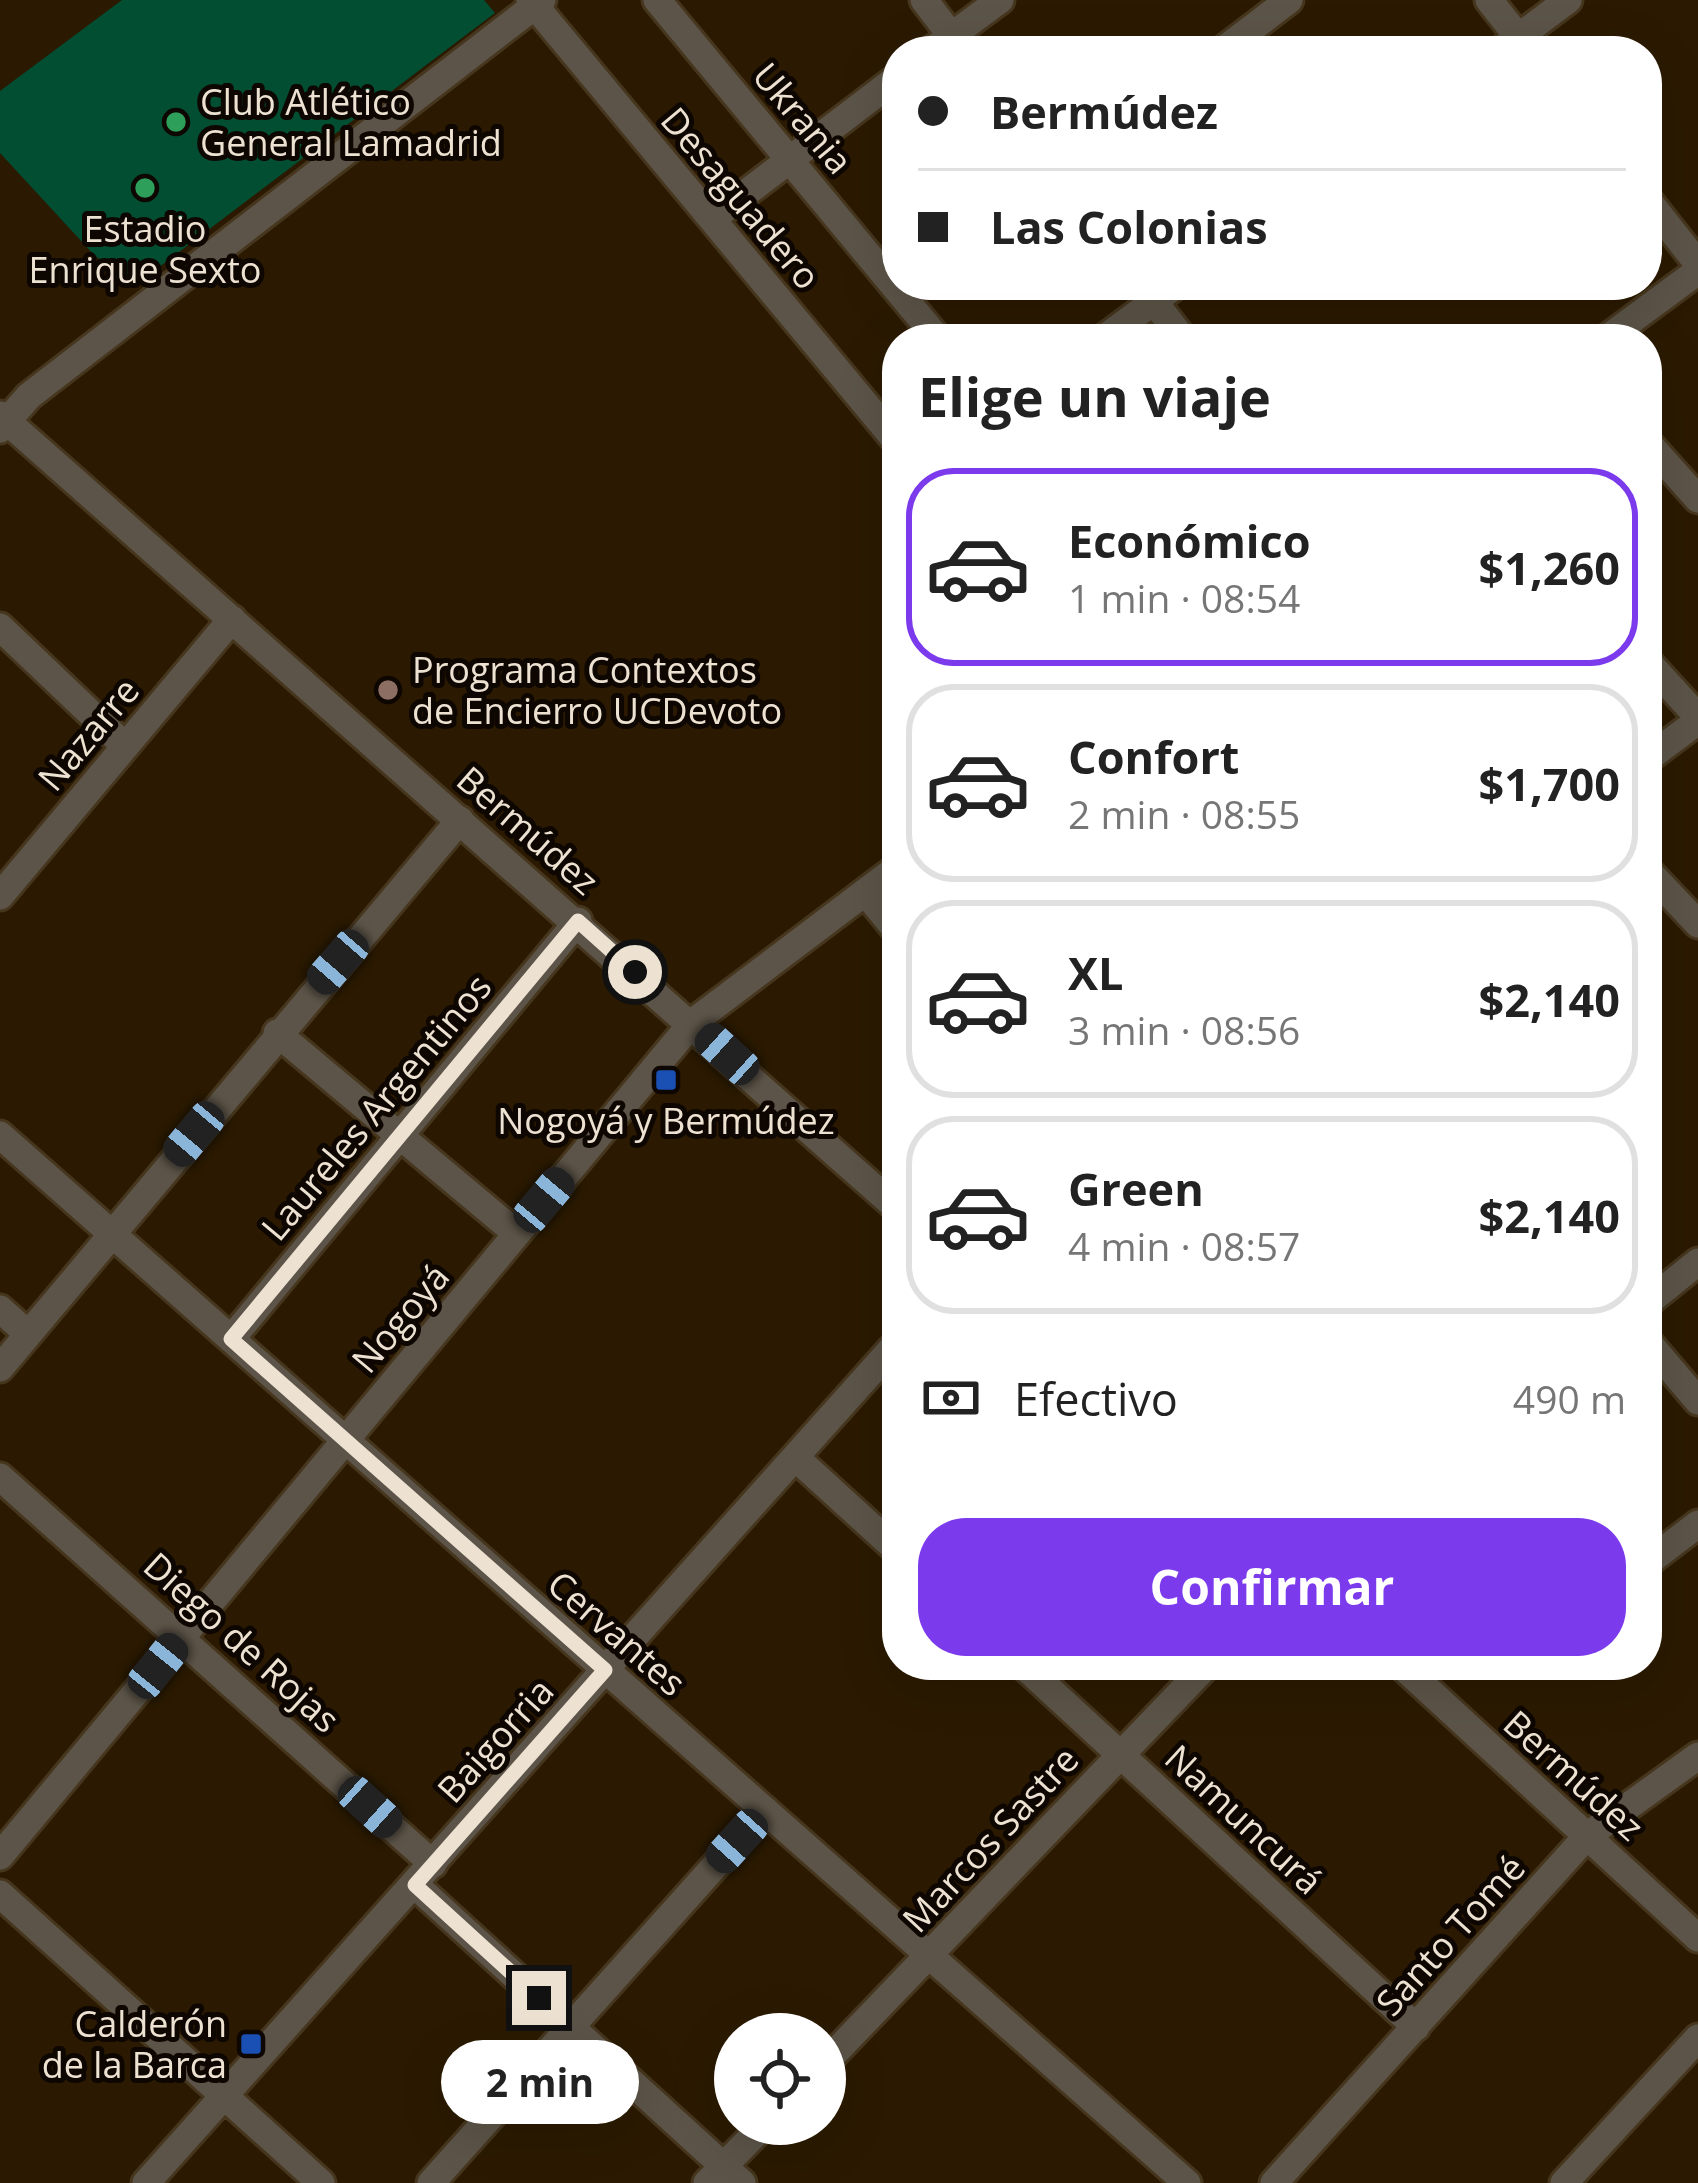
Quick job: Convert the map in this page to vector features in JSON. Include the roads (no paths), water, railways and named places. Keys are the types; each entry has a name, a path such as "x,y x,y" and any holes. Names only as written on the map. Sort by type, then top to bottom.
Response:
{"street":[{"name":"Ukrania","path":"656,0 882,270"},
{"path":"924,0 943,36"},
{"path":"959,36 1000,0"},
{"path":"1241,36 1288,0"},
{"path":"1489,0 1510,36"},
{"path":"1527,36 1568,0"},
{"path":"2,422 28,396 536,2"},
{"name":"Desaguadero","path":"536,2 882,424"},
{"path":"712,219 882,90"},
{"path":"1662,220 1698,267 1662,295"},
{"name":"Ukrania","path":"906,300 926,324"},
{"path":"1119,324 1146,300"},
{"path":"1625,324 1656,300"},
{"name":"Bermúdez","path":"2,422 578,921 882,1194"},
{"path":"1662,459 1698,500"},
{"name":"Nazarre","path":"0,896 232,619"},
{"path":"0,627 125,746"},
{"path":"1662,678 1698,719 1662,748"},
{"path":"0,1368 460,820"},
{"name":"Nogoyá","path":"0,1856 692,1023 882,879"},
{"path":"1662,886 1698,924"},
{"path":"865,892 882,913"},
{"name":"Laureles Argentinos","path":"231,1339 578,921"},
{"path":"278,1034 517,1233"},
{"name":"Cervantes","path":"0,1135 1187,2183"},
{"path":"1662,1291 1698,1262"},
{"path":"0,1309 28,1334"},
{"path":"1662,1359 1698,1401"},
{"name":"Baigorria","path":"146,2183 882,1360"},
{"path":"796,1458 882,1536"},
{"name":"Diego de Rojas","path":"0,1477 183,1636 724,2177"},
{"path":"1662,1552 1698,1524"},
{"name":"Namuncurá","path":"1039,1680 1416,2027"},
{"name":"Marcos Sastre","path":"846,2041 1192,1680"},
{"name":"Bermúdez","path":"1417,1680 1698,1938"},
{"name":"Santo Tomé","path":"1274,2183 1587,1836 1698,1756"},
{"path":"431,2183 765,1810"},
{"path":"0,1894 321,2183"},
{"path":"1564,2183 1698,2038"},
{"path":"724,2177 749,2145"}],"place":[{"name":"Club Atlético General Lamadrid","path":"176,122"},
{"name":"Estadio Enrique Sexto","path":"145,188"},
{"name":"Programa Contextos de Encierro UCDevoto","path":"388,690"},
{"name":"Nogoyá y Bermúdez","path":"666,1080"},
{"name":"Calderón de la Barca","path":"251,2044"}]}
